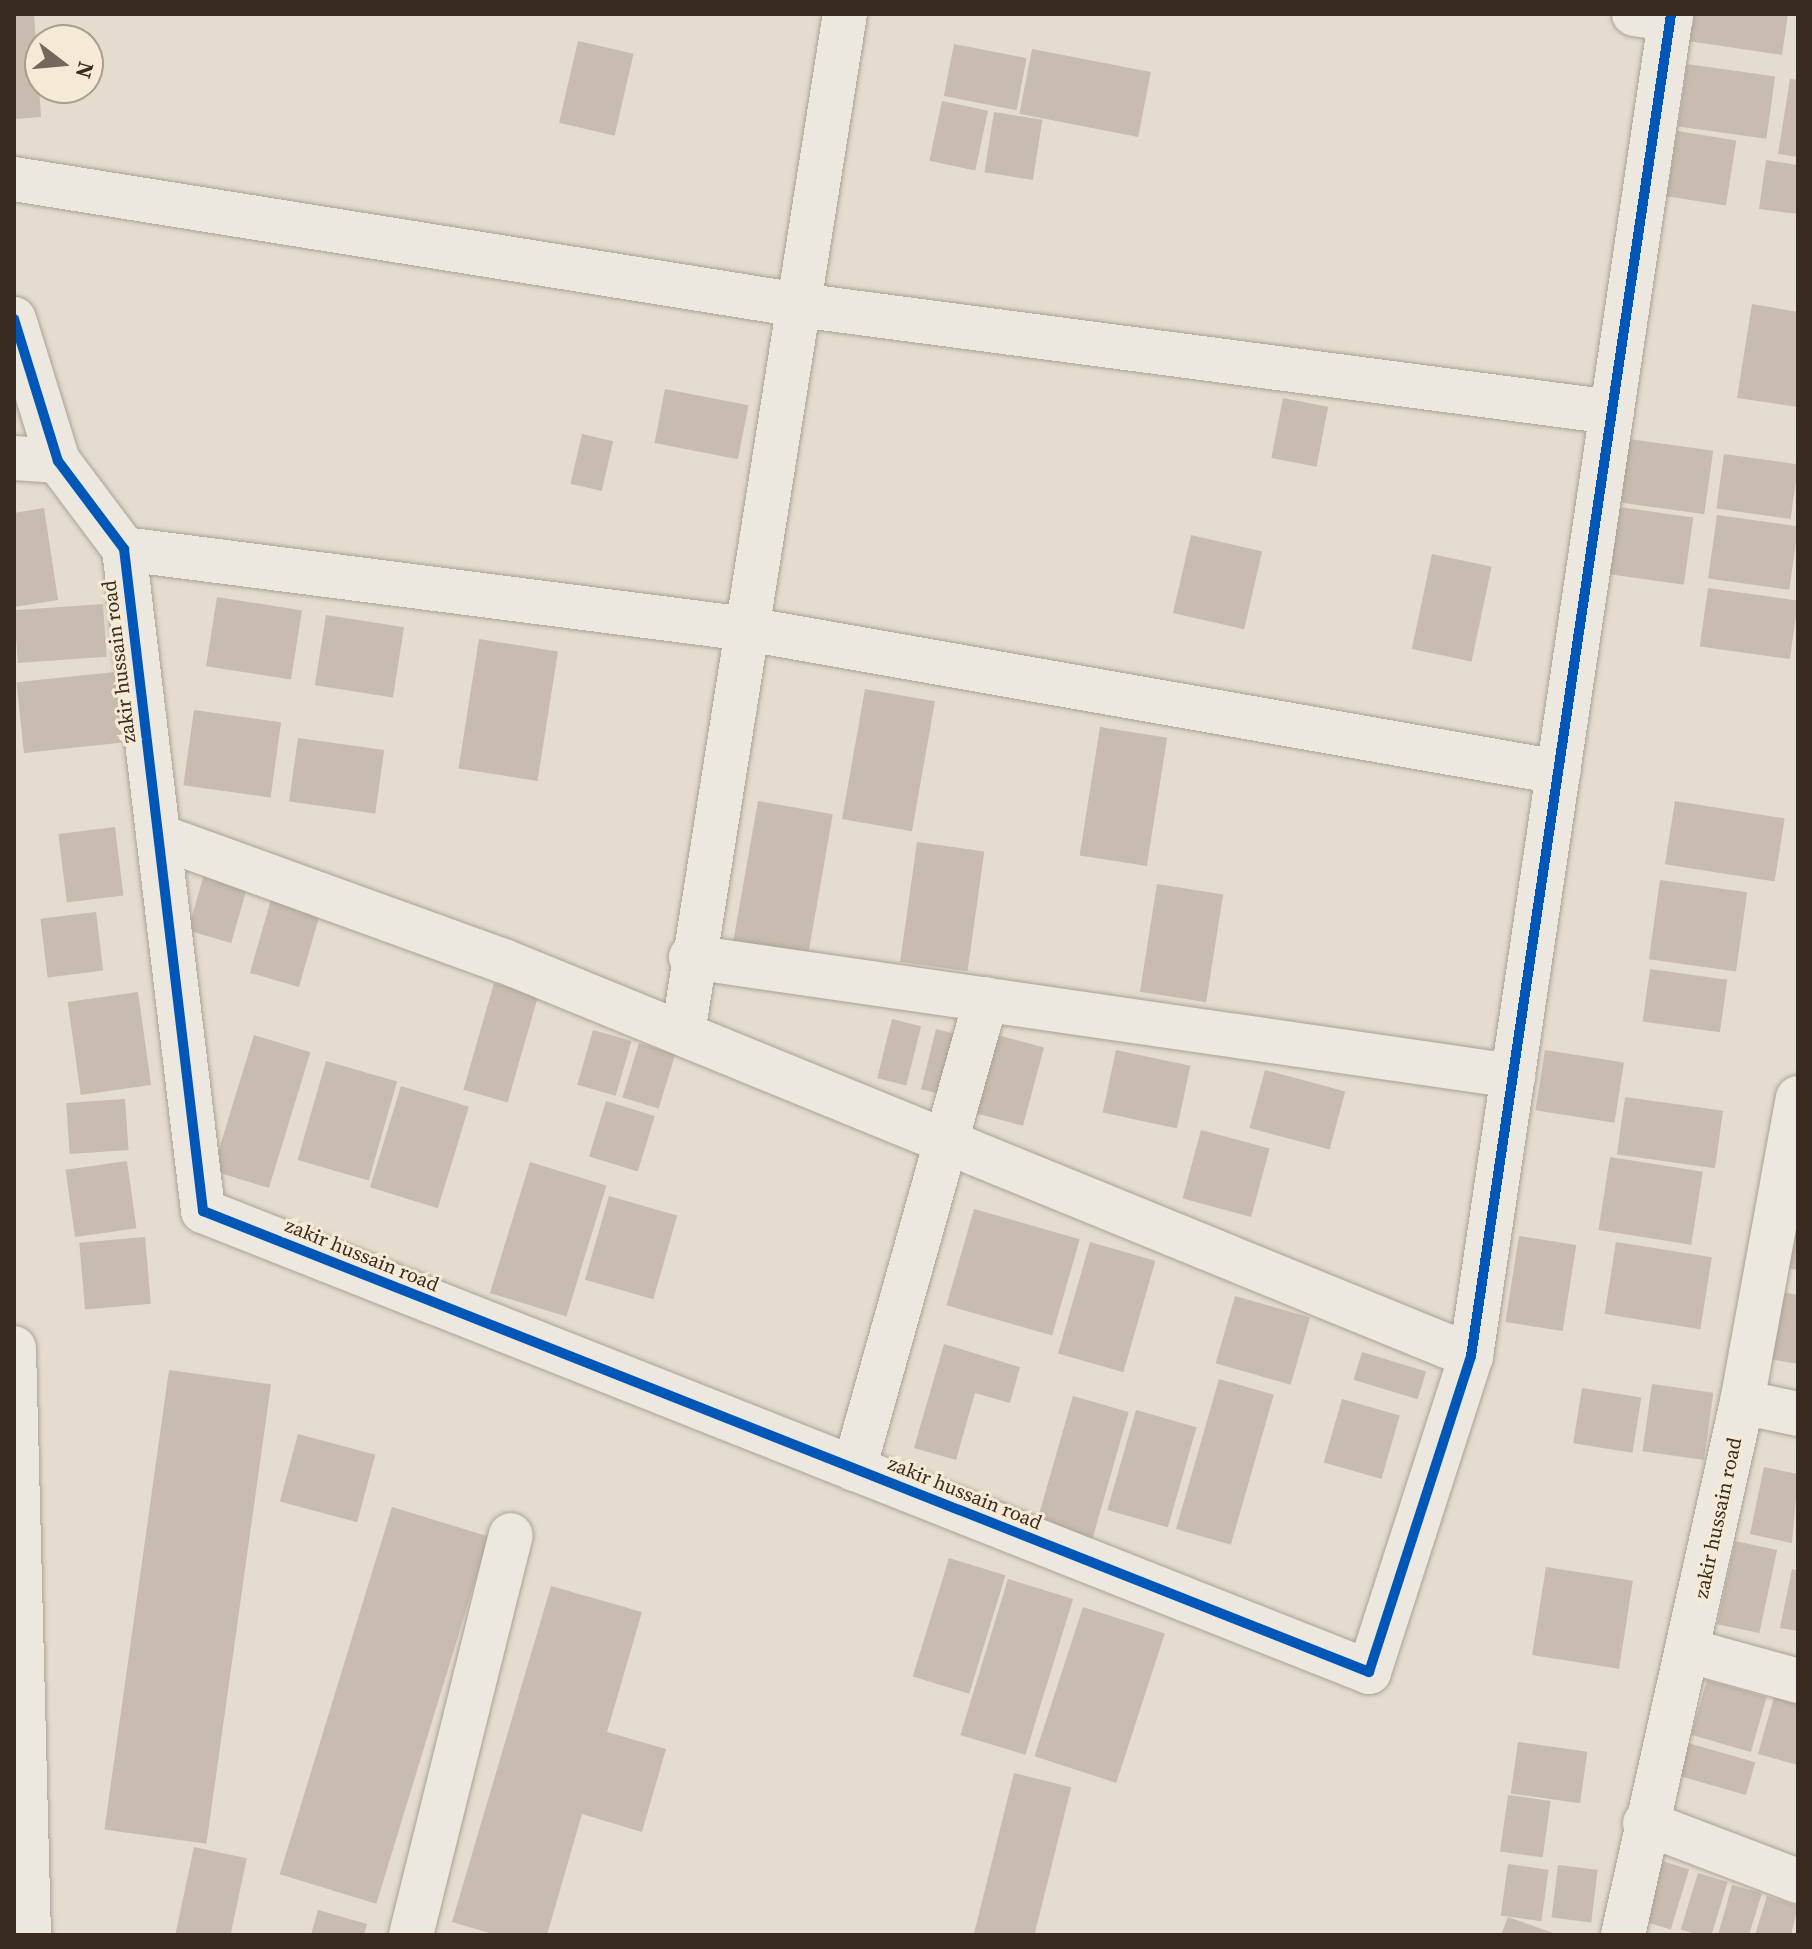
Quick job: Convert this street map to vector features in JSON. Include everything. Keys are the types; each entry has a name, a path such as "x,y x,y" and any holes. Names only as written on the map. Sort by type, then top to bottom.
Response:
{"street":[{"path":"683,1033 691,957 747,629 845,14"},
{"path":"158,836 683,1033 947,1138 1471,1356 1612,412 1659,16"},
{"path":"14,179 799,305 1612,412"},
{"path":"14,319 58,461 124,549 747,629 1558,772"},
{"path":"14,458 58,461"},
{"name":"zakir hussain road","path":"124,549 203,1211 1369,1672 1471,1356"},
{"path":"691,957 1513,1076"},
{"path":"854,1469 986,999"},
{"name":"zakir hussain road","path":"1623,1935 1645,1823 1690,1651 1794,1148 1798,1098"},
{"path":"14,1348 29,1935"},
{"path":"1742,1402 1798,1414"},
{"path":"411,1935 511,1535"},
{"path":"1690,1651 1798,1681"},
{"path":"1645,1823 1798,1881"}],"building":[{"path":"14,14 34,14 35,24 24,24 24,104 40,104 41,117 14,119"},
{"path":"1692,14 1788,14 1782,55 1688,41"},
{"path":"578,41 634,54 615,136 559,123"},
{"path":"954,44 1027,58 1017,110 944,96"},
{"path":"1032,49 1151,72 1138,137 1019,114"},
{"path":"1687,64 1775,76 1766,139 1678,126"},
{"path":"1790,79 1798,80 1798,157 1778,154"},
{"path":"942,101 988,111 975,170 929,161"},
{"path":"994,112 1042,120 1033,180 984,172"},
{"path":"1677,131 1736,140 1726,206 1667,196"},
{"path":"1766,160 1798,165 1798,214 1759,209"},
{"path":"1752,304 1798,312 1798,407 1737,398"},
{"path":"665,389 748,405 738,459 655,443"},
{"path":"1283,398 1328,407 1317,467 1271,458"},
{"path":"582,434 613,441 602,491 571,484"},
{"path":"1629,439 1713,451 1704,514 1620,502"},
{"path":"1724,454 1798,464 1791,519 1716,508"},
{"path":"1619,507 1693,517 1684,585 1610,574"},
{"path":"44,508 58,600 14,607 14,513"},
{"path":"1717,515 1798,526 1789,590 1708,578"},
{"path":"1191,535 1262,551 1244,629 1173,613"},
{"path":"1432,554 1492,567 1471,662 1412,649"},
{"path":"1708,588 1798,601 1790,659 1700,646"},
{"path":"217,597 302,610 291,680 206,666"},
{"path":"103,604 107,657 18,663 14,610"},
{"path":"326,615 404,627 393,697 315,685"},
{"path":"479,639 558,652 538,781 459,768"},
{"path":"115,672 122,743 24,753 17,682"},
{"path":"865,689 935,701 912,831 842,819"},
{"path":"194,710 281,722 271,798 183,785"},
{"path":"1100,727 1167,738 1147,866 1080,855"},
{"path":"298,738 384,750 375,813 289,801"},
{"path":"758,801 833,814 805,971 730,958"},
{"path":"1675,801 1785,818 1775,882 1665,864"},
{"path":"115,827 123,895 67,902 58,834"},
{"path":"917,842 984,851 967,971 900,962"},
{"path":"205,871 248,883 231,943 188,931"},
{"path":"1660,880 1747,892 1736,971 1649,959"},
{"path":"1157,884 1223,894 1206,1002 1140,992"},
{"path":"272,896 321,910 299,987 250,973"},
{"path":"96,912 103,971 48,977 40,919"},
{"path":"1650,969 1727,980 1720,1032 1643,1021"},
{"path":"494,983 538,996 508,1102 463,1090"},
{"path":"138,992 151,1085 81,1095 68,1002"},
{"path":"892,1019 921,1026 906,1085 877,1078"},
{"path":"936,1029 969,1037 954,1097 921,1089"},
{"path":"593,1030 631,1041 616,1096 577,1085"},
{"path":"986,1032 1044,1048 1023,1126 965,1110"},
{"path":"254,1035 310,1052 269,1188 212,1171"},
{"path":"639,1043 675,1054 659,1109 622,1098"},
{"path":"1116,1050 1190,1066 1177,1128 1103,1113"},
{"path":"1545,1050 1624,1063 1614,1123 1535,1110"},
{"path":"326,1061 397,1081 369,1180 298,1160"},
{"path":"1265,1070 1345,1091 1330,1149 1249,1128"},
{"path":"401,1086 469,1107 438,1208 370,1187"},
{"path":"1625,1097 1723,1111 1715,1168 1617,1154"},
{"path":"125,1099 129,1150 70,1154 66,1103"},
{"path":"606,1101 655,1116 638,1171 589,1156"},
{"path":"1201,1130 1270,1148 1251,1217 1183,1199"},
{"path":"1610,1157 1703,1172 1691,1245 1598,1230"},
{"path":"127,1161 136,1228 75,1237 66,1170"},
{"path":"530,1162 607,1185 566,1316 490,1293"},
{"path":"609,1196 677,1216 653,1299 585,1280"},
{"path":"974,1209 1080,1239 1052,1335 946,1305"},
{"path":"1798,1219 1798,1270 1787,1268"},
{"path":"1519,1236 1576,1245 1563,1331 1505,1322"},
{"path":"145,1237 151,1304 85,1309 79,1243"},
{"path":"1090,1242 1155,1261 1123,1372 1058,1354"},
{"path":"1616,1242 1712,1257 1700,1329 1605,1314"},
{"path":"1783,1292 1798,1295 1798,1364 1770,1359"},
{"path":"1235,1296 1310,1317 1291,1385 1216,1363"},
{"path":"944,1344 1020,1367 1010,1403 975,1393 956,1460 914,1448"},
{"path":"1362,1352 1426,1372 1418,1399 1354,1380"},
{"path":"169,1370 271,1384 206,1844 104,1829"},
{"path":"1219,1379 1274,1395 1231,1545 1176,1529"},
{"path":"1652,1384 1713,1393 1704,1460 1643,1451"},
{"path":"1582,1388 1641,1397 1633,1453 1573,1443"},
{"path":"1073,1396 1129,1412 1091,1544 1035,1528"},
{"path":"1342,1399 1400,1416 1381,1479 1324,1462"},
{"path":"1136,1410 1197,1427 1168,1527 1107,1510"},
{"path":"298,1434 375,1455 357,1522 280,1502"},
{"path":"1764,1467 1798,1474 1792,1543 1750,1534"},
{"path":"392,1507 489,1537 376,1904 280,1874"},
{"path":"1735,1541 1777,1550 1759,1633 1717,1624"},
{"path":"949,1558 1005,1575 969,1694 913,1677"},
{"path":"1546,1567 1633,1581 1619,1669 1532,1655"},
{"path":"1792,1569 1798,1571 1798,1631 1780,1628"},
{"path":"1008,1579 1073,1599 1025,1755 960,1735"},
{"path":"551,1586 642,1612 607,1732 666,1749 642,1832 582,1814 547,1935 496,1935 452,1922"},
{"path":"1083,1607 1165,1634 1116,1783 1034,1756"},
{"path":"1707,1680 1767,1697 1751,1752 1691,1735"},
{"path":"1774,1697 1798,1704 1798,1765 1758,1754"},
{"path":"1518,1742 1587,1752 1580,1803 1511,1793"},
{"path":"1688,1743 1755,1762 1746,1795 1679,1776"},
{"path":"1014,1773 1071,1787 1034,1935 974,1934"},
{"path":"1508,1795 1551,1801 1543,1857 1500,1851"},
{"path":"194,1847 247,1858 231,1935 175,1935"},
{"path":"1649,1857 1689,1869 1671,1930 1631,1917"},
{"path":"1508,1864 1549,1870 1541,1921 1501,1915"},
{"path":"1558,1865 1598,1870 1591,1922 1552,1918"},
{"path":"1698,1873 1728,1882 1711,1935 1681,1929"},
{"path":"1732,1885 1762,1893 1749,1935 1718,1935"},
{"path":"1767,1896 1798,1906 1791,1935 1755,1935"},
{"path":"318,1910 367,1924 364,1935 311,1935"},
{"path":"1508,1917 1559,1935 1501,1935"}],"cycle path":[{"path":"14,319 58,461 124,549 203,1211 1369,1672 1471,1356 1671,14"}]}
